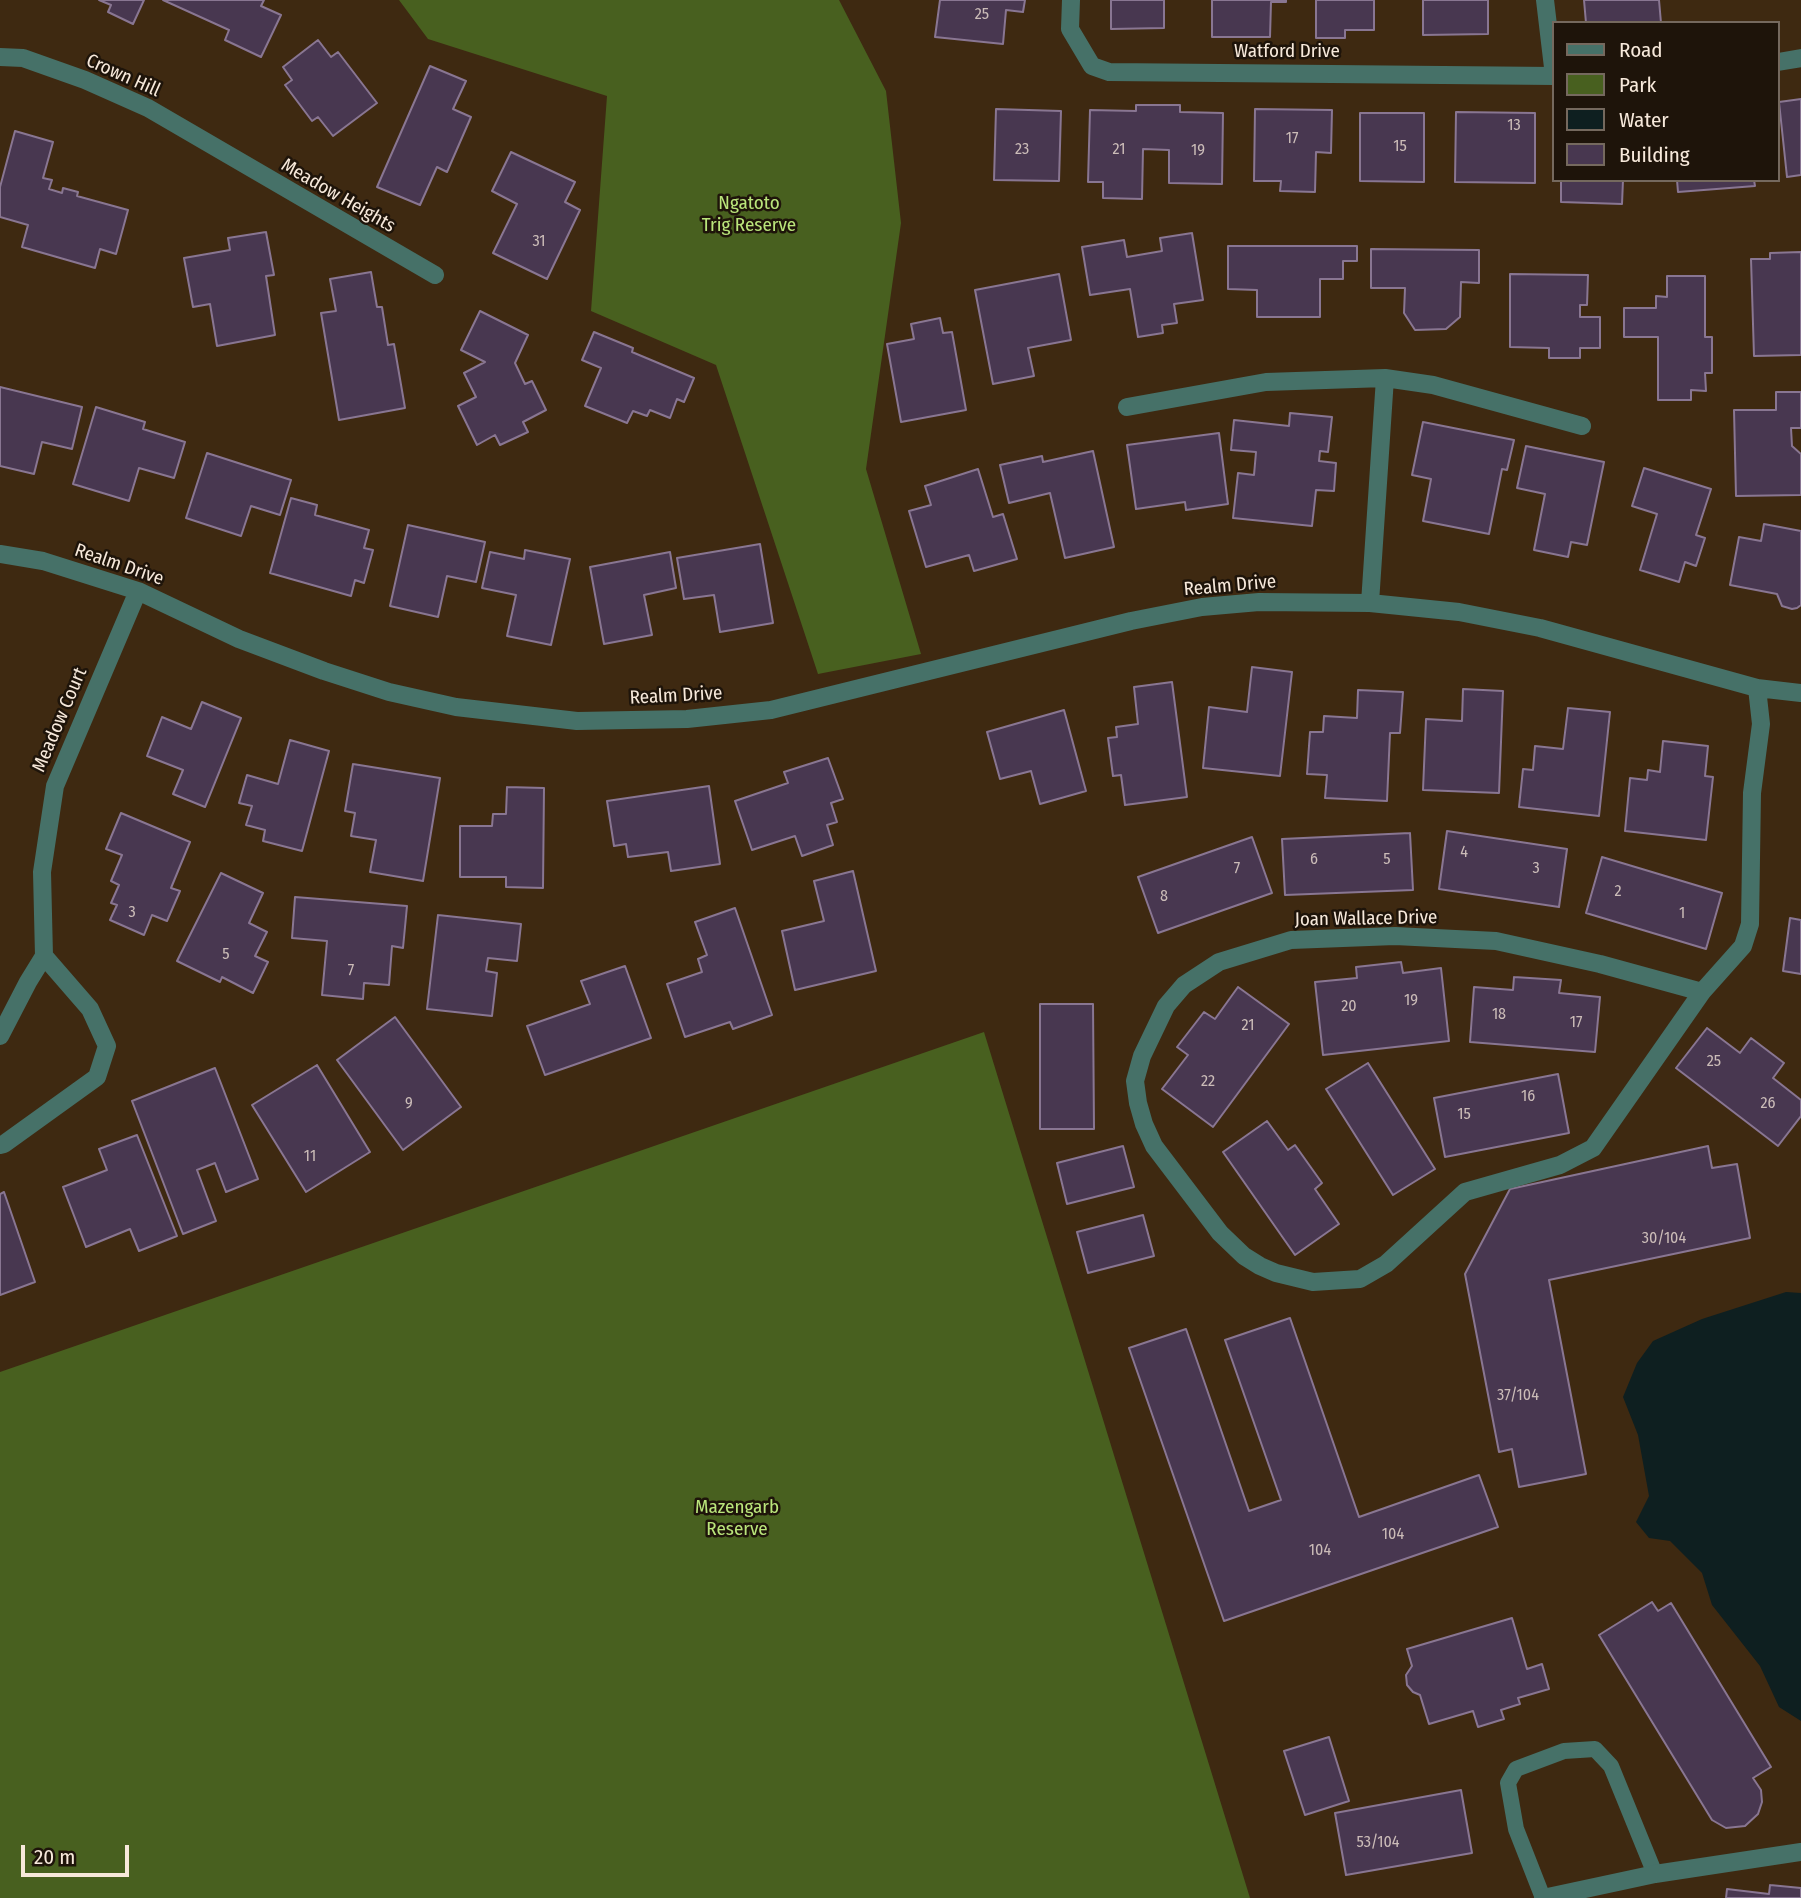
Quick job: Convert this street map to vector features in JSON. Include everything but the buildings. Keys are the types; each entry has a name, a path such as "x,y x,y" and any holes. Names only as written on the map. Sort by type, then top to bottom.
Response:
{"street":[{"name":"Watford Drive","path":"1071,0 1070,29 1092,66 1109,72 1552,76"},
{"name":"Watford Drive","path":"1545,0 1552,59"},
{"name":"Crown Hill","path":"0,57 23,58 148,108 222,153"},
{"path":"1780,62 1801,58"},
{"name":"Meadow Heights","path":"222,153 435,275"},
{"path":"1370,603 1385,378"},
{"path":"1127,407 1266,382 1385,378 1433,385 1582,426"},
{"name":"Realm Drive","path":"0,554 43,561 138,591 239,639 389,692 456,707 577,721 687,719 771,710 1119,624 1202,607 1259,602 1370,603 1459,612 1540,628 1757,688 1801,693"},
{"name":"Meadow Court","path":"44,956 42,872 55,786 138,591"},
{"name":"Joan Wallace Drive","path":"1702,992 1600,964 1496,941 1395,936 1291,940 1219,962 1184,985 1166,1006 1142,1056 1135,1080 1138,1103 1154,1146 1220,1233 1244,1256 1276,1273 1313,1282 1360,1279 1386,1264 1465,1192 1560,1165 1593,1148 1702,992 1743,946 1750,924 1752,793 1760,723 1757,688"},
{"path":"0,1035 44,956 90,1009 107,1046 97,1077 0,1145"},
{"path":"1543,1898 1655,1874 1801,1852"}],"lane":[{"path":"1543,1898 1516,1829 1508,1783 1516,1769 1564,1751 1595,1749 1611,1766 1655,1874"}],"green space":[{"name":"Ngatoto Trig Reserve","path":"399,0 839,0 886,91 901,223 866,469 921,654 818,674 716,365 591,311 607,96 428,39"},
{"name":"Mazengarb Reserve","path":"984,1032 1250,1898 0,1898 0,1372"}],"water":[{"path":"1786,1292 1801,1293 1801,1721 1779,1707 1760,1666 1712,1605 1702,1573 1670,1541 1649,1538 1636,1522 1649,1496 1638,1435 1623,1397 1637,1363 1653,1341 1702,1319"}]}
